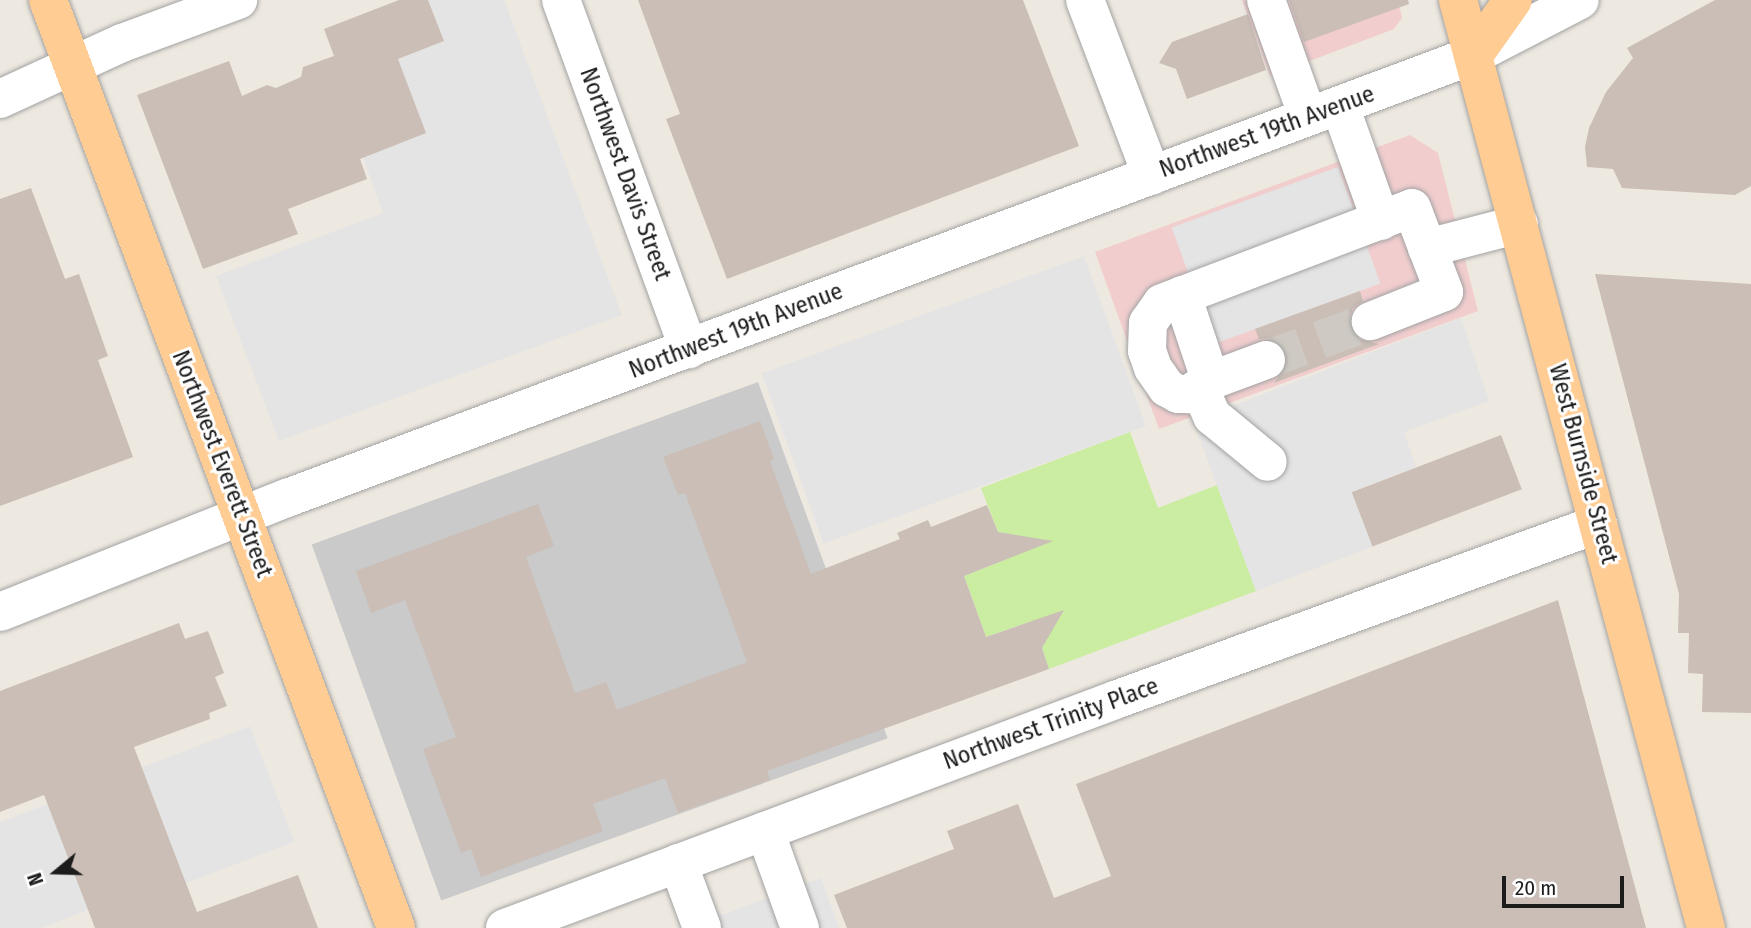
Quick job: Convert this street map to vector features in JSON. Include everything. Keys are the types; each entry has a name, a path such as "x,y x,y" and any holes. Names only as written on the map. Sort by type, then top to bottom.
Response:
{"main road":[{"name":"Northwest Everett Street","path":"48,0 396,928"},
{"name":"West Burnside Street","path":"1458,0 1706,928"},
{"path":"1474,55 1513,0"}],"street":[{"path":"0,99 122,43 239,0"},
{"name":"Northwest Davis Street","path":"561,0 688,349"},
{"path":"1085,0 1152,176"},
{"path":"1266,0 1381,221"},
{"name":"Northwest 19th Avenue","path":"0,612 242,517 1474,55 1580,0"},
{"path":"1266,360 1178,394 1167,388 1153,368 1147,351 1146,337 1153,312 1162,303 1412,208 1444,292 1371,321"},
{"path":"1427,248 1519,223"},
{"path":"1182,295 1208,370 1203,385 1212,416 1268,462"},
{"name":"Northwest Trinity Place","path":"505,928 1598,524"},
{"path":"765,831 800,928"},
{"path":"678,863 702,928"}],"shaded area":[{"path":"428,0 504,0 622,315 279,441 216,276 383,213 363,157 426,133 398,59 444,41"},
{"path":"1242,0 1398,0 1402,18 1394,29 1270,76"},
{"path":"1410,135 1438,153 1478,311 1159,429 1095,252"},
{"path":"1338,167 1380,284 1214,344 1172,228"},
{"path":"1084,256 1146,426 824,543 762,373"},
{"path":"1461,318 1489,401 1404,432 1416,467 1351,492 1372,547 1256,591 1193,421"},
{"path":"758,382 888,738 441,901 312,544"},
{"path":"250,726 294,842 186,883 142,768"},
{"path":"48,804 88,910 41,928 0,928 0,822"},
{"path":"821,878 839,928 687,928"}],"green space":[{"path":"1130,432 1158,508 1217,485 1256,591 1049,669 1042,648 1047,639 1043,624 1032,621 986,637 964,576 1007,559 1014,551 1008,534 998,532 981,488"}],"building":[{"path":"399,0 428,0 444,41 398,59 426,133 360,159 367,179 288,209 298,234 203,269 137,95 229,61 242,96 267,85 276,88 301,77 303,67 334,56 324,29"},
{"path":"638,0 1023,0 1079,146 727,279 666,119 680,114"},
{"path":"1289,0 1408,0 1409,4 1304,42"},
{"path":"1715,0 1751,0 1751,186 1735,195 1622,188 1613,169 1587,167 1585,147 1589,128 1606,92 1633,58 1627,48"},
{"path":"1248,14 1266,70 1187,99 1176,69 1159,63 1172,42"},
{"path":"31,188 65,279 79,274 108,356 98,360 133,457 0,506 0,199"},
{"path":"1595,274 1751,284 1751,713 1702,712 1703,674 1688,673 1689,633 1678,633 1679,594"},
{"path":"1360,291 1363,301 1353,308 1349,319 1351,328 1358,339 1379,344 1274,383 1287,364 1287,353 1279,343 1269,338 1259,339 1255,329"},
{"path":"760,421 774,459 770,461 811,574 900,539 897,533 928,520 931,527 987,505 998,532 1053,541 964,576 986,637 1064,610 1042,648 1049,669 767,771 770,780 678,813 665,778 593,804 603,831 481,877 471,849 461,853 423,749 456,737 405,600 371,613 356,571 538,504 554,546 526,557 575,693 606,682 617,710 747,662 685,493 678,495 663,457"},
{"path":"1501,435 1522,489 1372,546 1352,492"},
{"path":"1558,600 1646,928 847,928 834,895 954,849 947,831 1018,804 1054,898 1111,876 1076,784"},
{"path":"179,623 185,639 208,631 224,673 215,677 227,706 209,713 210,719 134,747 197,912 298,875 318,928 95,928 44,795 0,812 0,691"}],"tunnel":[{"path":"1266,360 1371,321"}]}
